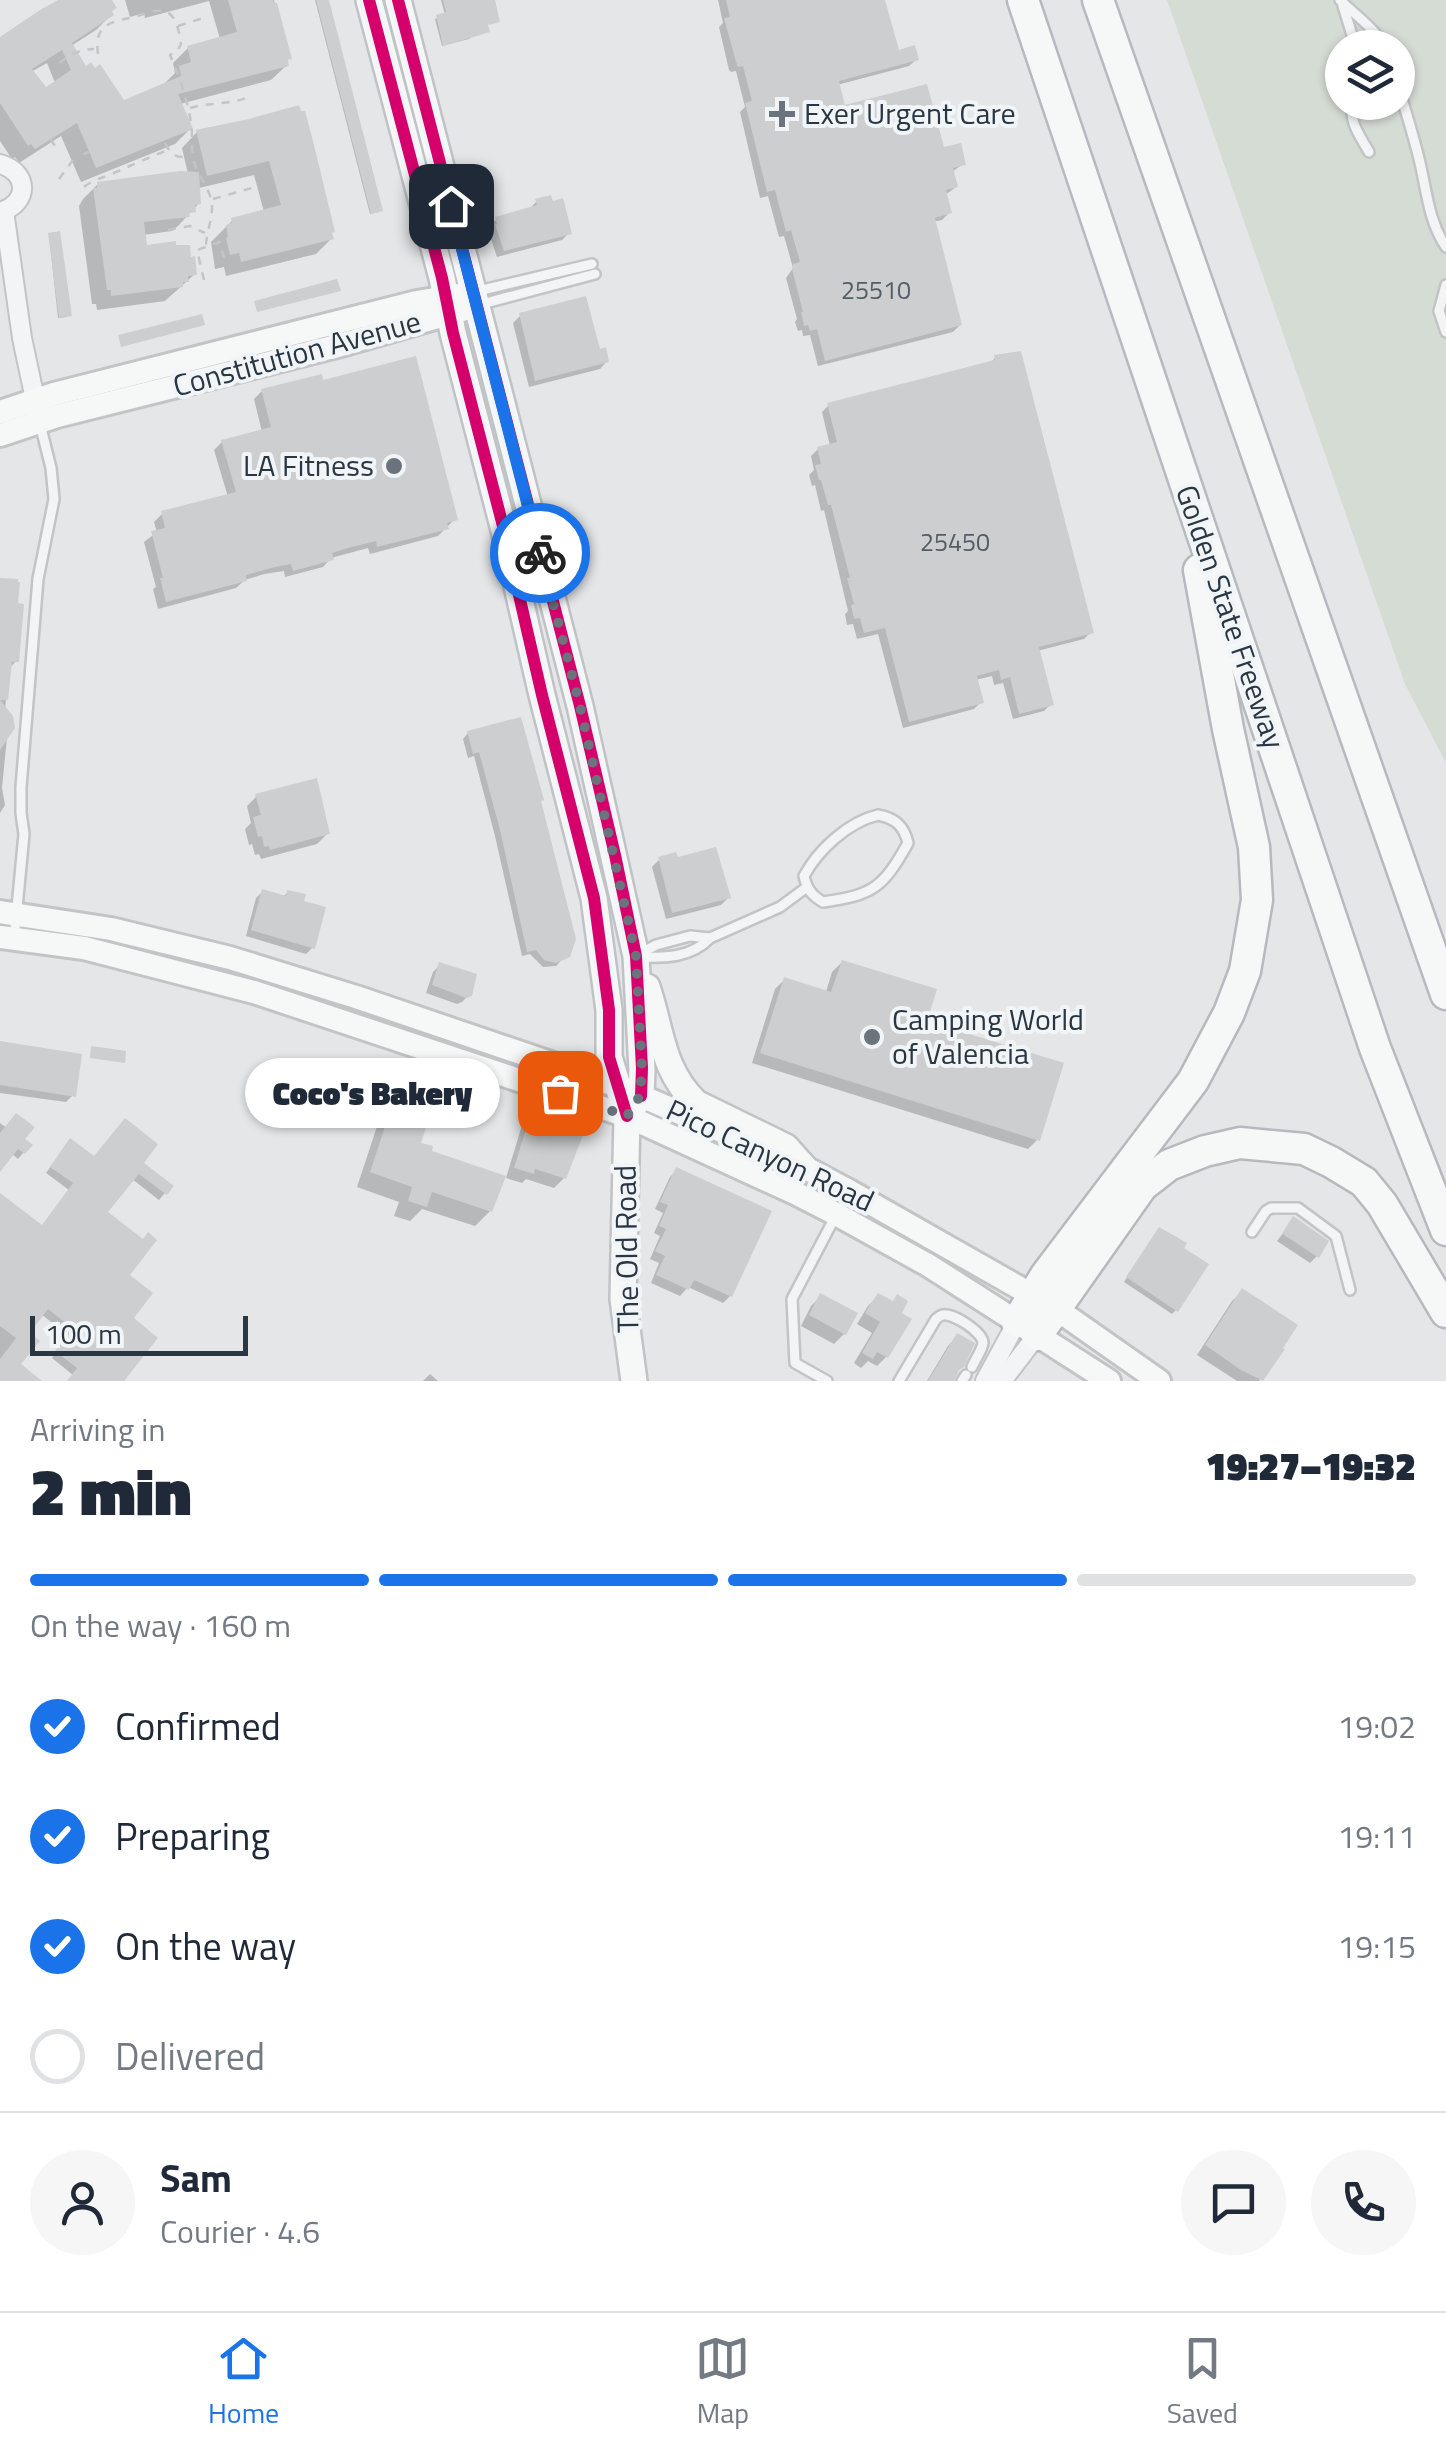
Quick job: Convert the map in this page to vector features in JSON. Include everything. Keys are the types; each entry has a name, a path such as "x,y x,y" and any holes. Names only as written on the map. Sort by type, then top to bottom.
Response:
{"highway":[{"name":"Golden State Freeway","path":"1024,0 1375,1048 1446,1230"},
{"path":"1098,0 1446,994"},
{"path":"1027,1328 1194,1081 1229,1013 1245,971 1257,900 1254,847 1179,463"},
{"path":"1043,1302 1142,1186 1169,1165 1240,1142 1304,1150 1364,1182 1382,1204 1446,1312"}],"main road":[{"name":"The Old Road","path":"369,0 594,898 608,1010 609,1056 628,1099"},
{"name":"The Old Road","path":"398,0 580,706 636,956 642,1068 628,1099 623,1282 634,1381"},
{"name":"Constitution Avenue","path":"0,412 37,410 401,306 447,305 474,299"},
{"name":"Constitution Avenue","path":"0,435 37,410"},
{"name":"Pico Canyon Road","path":"9,913 110,929 230,958 356,997 804,1167 1043,1302 1159,1381"},
{"name":"Pico Canyon Road","path":"7,938 84,948 254,992 628,1099 928,1265 1109,1381"},
{"path":"636,956 668,1065 685,1092 696,1103 786,1147 804,1167"}],"street":[{"path":"0,164 17,173 22,187 17,203 2,211 37,410"},
{"path":"986,1381 1027,1328"},
{"path":"1002,1381 1027,1328"}],"lane":[{"path":"1340,2 1352,30"},
{"path":"1340,2 1372,30"},
{"path":"1352,120 1369,152"},
{"path":"1408,120 1431,217 1446,248"},
{"name":"Constitution Avenue","path":"474,299 594,269"},
{"path":"1446,285 1439,311 1446,332"},
{"path":"7,938 24,834 21,788 38,580 54,499 37,410"},
{"path":"889,817 905,832 908,844 890,875 873,890 822,902 806,887 804,876 812,860 867,818 889,817"},
{"path":"636,956 669,958 700,948 710,938 780,907 806,887"},
{"path":"636,956 664,942 690,936 710,938"},
{"path":"1252,1232 1271,1208 1298,1208 1336,1236 1350,1290"},
{"path":"828,1381 796,1363 792,1299 836,1214"},
{"path":"898,1381 942,1315 950,1315 982,1337 983,1345 967,1374"}],"path":[{"path":"60,63 86,49 97,52 98,34 111,21 156,10 173,16 181,44 170,55 191,122 192,156 212,199 206,247"},
{"path":"177,27 202,18"},
{"path":"188,109 232,103 251,96"},
{"path":"50,139 59,151"},
{"path":"165,142 173,156 192,156"},
{"path":"84,188 96,178 168,150"},
{"path":"82,154 88,152"},
{"path":"59,179 73,160"},
{"path":"212,199 252,188"},
{"path":"168,230 190,226 206,234"},
{"path":"204,280 197,250 220,242 224,258"}],"shaded area":[{"path":"1167,0 1446,0 1446,763 1405,684"}],"building":[{"path":"58,0 112,0 117,8 112,11 114,15 72,43 86,66 91,62 95,68 100,64 124,100 181,76 179,66 191,62 187,46 237,32 228,0 277,3 292,59 288,60 289,66 178,94 193,129 96,168 77,123 35,149 31,144 28,146 0,103 0,37","holes":["62,50 71,70 46,87 32,69"]},
{"path":"316,0 329,0 383,211 371,214"},
{"path":"443,0 495,0 500,22 488,25 490,32 443,46 436,15 446,12"},
{"path":"726,0 885,0 899,50 915,45 919,60 839,81 845,105 927,84 944,147 961,143 966,165 953,168 958,187 946,190 952,213 935,218 962,325 825,361 817,329 810,331 808,325 804,326 792,269 793,264 800,262 791,230 786,232 775,190 767,192 745,103 752,101 724,18 730,17"},
{"path":"299,105 305,111 314,145 334,239 241,262 239,253 230,255 226,225 232,223 231,218 281,205 269,161 207,176 196,130"},
{"path":"199,172 201,204 195,205 196,212 189,213 190,217 144,222 147,245 176,241 176,245 190,245 197,275 188,276 189,282 183,282 183,287 111,296 93,188 97,188 97,182"},
{"path":"551,195 553,201 563,198 572,234 504,251 495,217 537,205 535,199"},
{"path":"60,231 72,316 59,318 48,233"},
{"path":"337,279 341,291 257,312 254,301"},
{"path":"586,296 600,349 606,347 609,362 535,381 519,313"},
{"path":"202,314 205,325 121,347 118,335"},
{"path":"1021,351 1094,633 1039,647 1054,705 1019,714 1010,677 1001,680 999,670 977,676 984,703 909,722 885,628 864,633 860,618 854,619 850,578 831,505 815,465 821,464 817,447 837,442 827,403 995,360 994,355"},
{"path":"416,356 458,520 447,523 449,529 377,547 376,541 348,548 332,553 334,560 293,571 291,564 275,567 246,575 247,581 166,602 151,531 165,528 161,511 236,492 221,440 271,427 261,389 322,374 323,380"},
{"path":"0,578 18,579 18,603 24,604 19,662 12,662 8,700 0,700"},
{"path":"0,700 13,716 15,728 0,750"},
{"path":"521,717 576,939 570,957 556,963 544,960 536,950 527,952 479,752 473,754 467,731"},
{"path":"317,778 330,834 270,850 269,846 264,847 253,817 261,815 255,794"},
{"path":"716,847 731,898 672,913 658,857 676,852 678,857"},
{"path":"262,889 286,896 287,890 306,894 304,901 326,907 315,949 251,930"},
{"name":"Camping World of Valencia","path":"842,960 937,989 927,1021 1064,1063 1040,1141 760,1053 784,977 831,992"},
{"path":"439,962 477,974 472,996 466,998 432,985"},
{"path":"0,1041 82,1054 76,1097 0,1085"},
{"path":"91,1046 126,1051 125,1063 90,1058"},
{"path":"402,1075 440,1085 421,1143 433,1146 432,1151 506,1176 492,1212 432,1192 427,1207 408,1201 412,1187 370,1172"},
{"path":"16,1113 35,1127 25,1139 33,1145 25,1154 18,1149 0,1172 0,1133"},
{"path":"531,1113 585,1130 566,1179 535,1169 534,1174 514,1168"},
{"path":"125,1118 158,1144 144,1163 174,1186 167,1195 139,1174 108,1212 143,1239 148,1232 157,1240 130,1275 153,1293 134,1318 158,1338 124,1381 67,1381 77,1368 55,1351 73,1329 48,1309 30,1333 40,1341 21,1364 42,1381 0,1381 0,1359 16,1338 0,1326 0,1193 42,1225 73,1183 50,1167 70,1138 94,1156"},
{"path":"676,1167 772,1211 732,1297 694,1280 689,1290 656,1275 665,1256 655,1251 666,1229 659,1226 668,1205 660,1202"},
{"path":"1293,1216 1329,1241 1319,1258 1284,1235"},
{"path":"1159,1227 1187,1243 1184,1248 1209,1264 1178,1312 1126,1277"},
{"path":"1242,1288 1298,1325 1263,1381 1205,1345"},
{"path":"820,1293 858,1313 846,1335 809,1315"},
{"path":"878,1293 893,1301 897,1294 908,1301 902,1313 912,1319 888,1358 877,1352 873,1359 862,1353 880,1322 865,1313"},
{"path":"957,1333 975,1343 964,1367 954,1381 928,1381"}],"cycle path":[{"path":"369,0 442,278 594,898 609,1010 609,1057 627,1116"},
{"path":"398,0 615,855 636,956 641,1096"}],"way so far":[{"path":"540,553 580,706 636,956 642,1068 640,1096 627,1116 560,1093"}],"place":[{"name":"Exer Urgent Care","path":"782,114"},
{"name":"LA Fitness","path":"394,466"},
{"name":"Camping World of Valencia","path":"872,1037"},
{"name":"Coco's Bakery","path":"560,1093"}],"route":[{"path":"451,206 540,553"}]}
